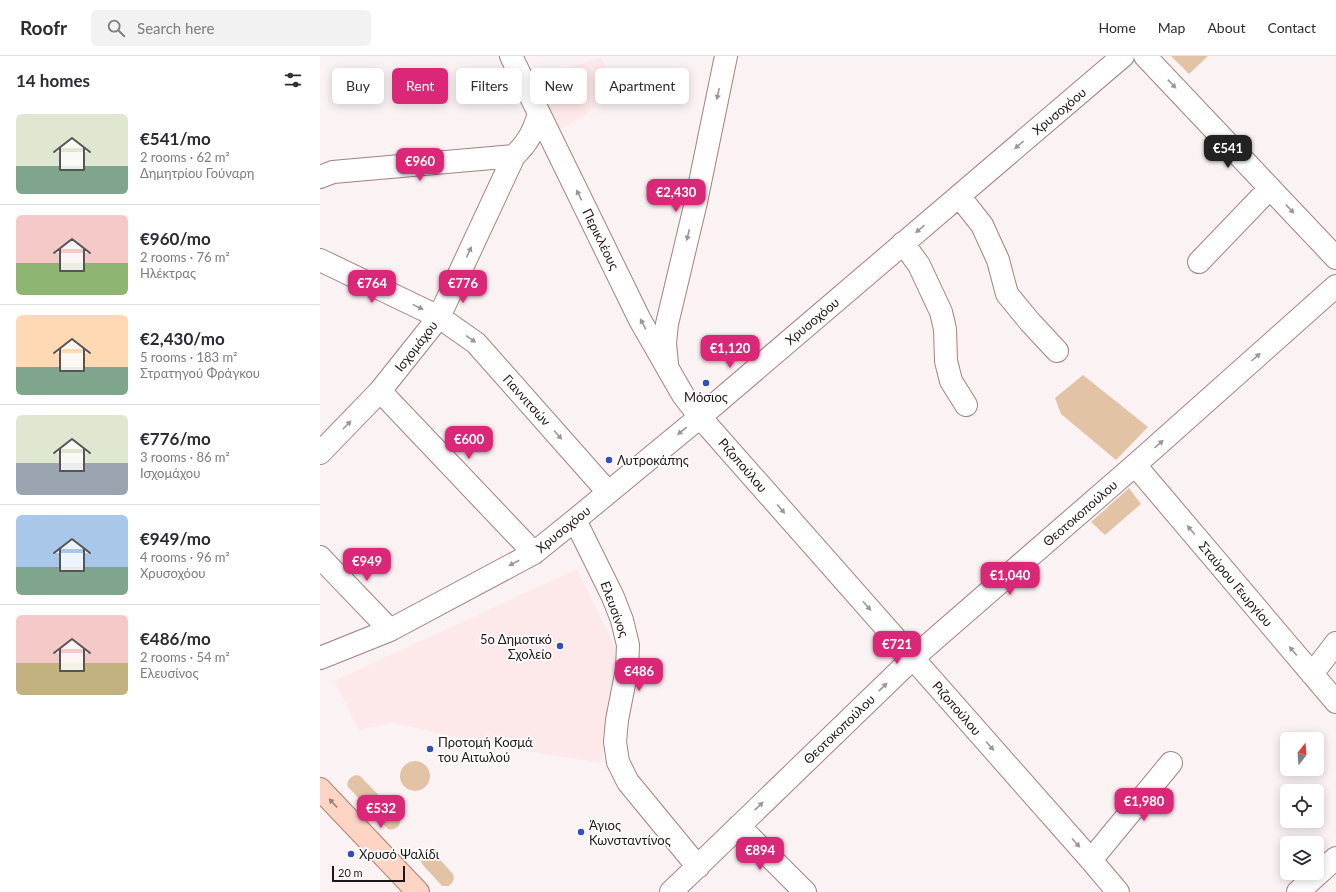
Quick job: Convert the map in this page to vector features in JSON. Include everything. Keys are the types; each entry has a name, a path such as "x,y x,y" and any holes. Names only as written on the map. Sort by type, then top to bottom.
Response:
{"main road":[{"path":"320,788 418,892"}],"street":[{"name":"Περικλέους","path":"511,56 640,320 668,371 683,395 700,417"},
{"path":"668,371 665,343 667,324 696,202 726,56"},
{"name":"Χρυσοχόου","path":"320,658 390,630 534,553 700,417 1123,56"},
{"path":"1145,56 1336,258"},
{"name":"Ισχομάχου","path":"320,453 380,391 438,317 514,156 529,139 534,130 539,114"},
{"path":"320,177 333,172 514,156"},
{"path":"1199,262 1270,188"},
{"path":"959,196 982,225 998,260 1007,294 1057,351"},
{"path":"903,243 919,265 941,312 945,329 946,361 951,381 966,405"},
{"name":"Γιαννιτσών","path":"320,260 438,317 476,343 608,492"},
{"name":"Θεοτοκοπούλου","path":"671,892 913,658 1135,465 1336,286"},
{"path":"380,391 534,553"},
{"name":"Ριζοπούλου","path":"700,417 1118,892"},
{"name":"Σταύρου Γεωργίου","path":"1135,465 1336,702"},
{"name":"Ελευσίνος","path":"575,520 601,572 622,620 628,645 627,669 617,720 615,742 618,762 628,782 698,867"},
{"path":"320,557 390,630"},
{"path":"1312,674 1336,642"},
{"path":"1091,860 1171,763"},
{"path":"739,826 805,892"},
{"path":"1298,892 1336,858"}],"shaded area":[{"path":"1171,56 1208,56 1189,74"},
{"path":"601,57 606,68 595,68 595,104 598,104 586,115 558,130 546,104 587,104 587,68 569,68"},
{"path":"1083,375 1148,427 1116,460 1061,414 1055,398"},
{"path":"1129,488 1141,504 1105,535 1091,522"},
{"path":"577,569 619,655 601,763 525,751 392,723 359,730 334,681"},
{"path":"415,761 421,762 429,770 429,782 421,790 415,791 409,790 401,782 400,776 401,770 409,762"},
{"path":"356,775 360,776 400,817 398,827 388,829 348,787 349,780"},
{"path":"430,852 434,853 453,874 454,877 452,883 449,886 442,886 422,864 423,856"}],"place":[{"name":"Μόσιος","path":"706,383"},
{"name":"Λυτροκάπης","path":"609,460"},
{"name":"5ο Δημοτικό Σχολείο","path":"560,646"},
{"name":"Προτομή Κοσμά του Αιτωλού","path":"430,749"},
{"name":"Άγιος Κωνσταντίνος","path":"581,832"},
{"name":"Χρυσό Ψαλίδι","path":"351,854"}]}
